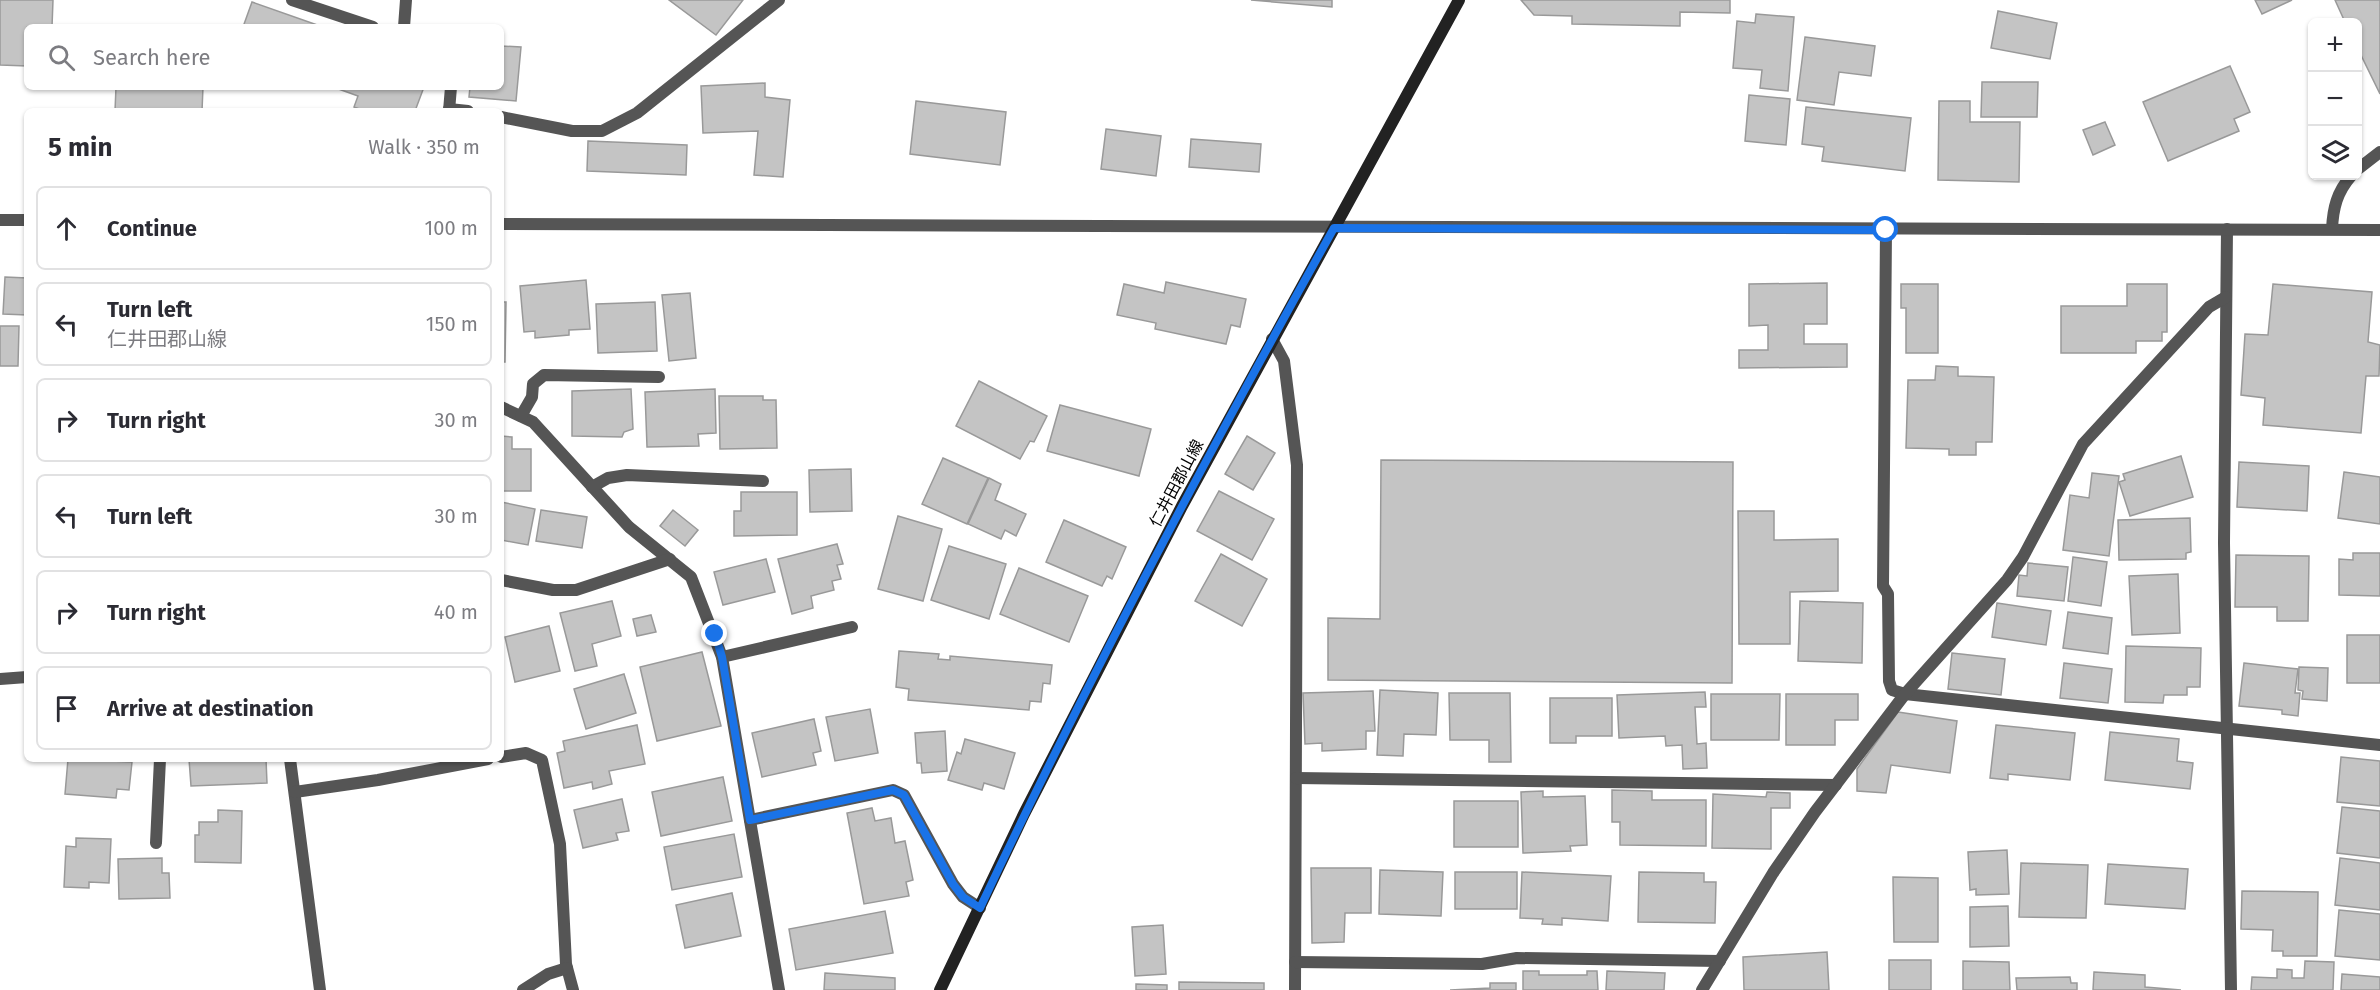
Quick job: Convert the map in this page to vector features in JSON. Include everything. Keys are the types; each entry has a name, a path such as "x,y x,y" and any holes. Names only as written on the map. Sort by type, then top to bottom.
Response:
{"main road":[{"name":"仁井田郡山線","path":"940,990 1024,814 1166,538 1272,339 1459,0"}],"street":[{"path":"292,0 365,24"},
{"path":"404,24 406,0"},
{"path":"504,118 572,131 602,131 637,113 779,0"},
{"path":"449,108 452,90"},
{"path":"2362,166 2380,152"},
{"path":"2332,229 2336,200 2348,180"},
{"path":"0,220 24,220"},
{"path":"504,224 2380,230"},
{"path":"1886,230 1884,586 1888,594 1890,686 1895,692 2380,745"},
{"path":"2227,230 2224,543 2231,990"},
{"path":"1702,990 1773,873 1836,785 1905,694 2007,580 2023,557 2084,444 2209,307 2226,297"},
{"path":"1272,339 1284,361 1297,465 1295,990"},
{"path":"521,416 532,397 533,384 544,375 659,377"},
{"path":"504,408 521,416 546,434 628,527 691,577 722,657 779,990"},
{"path":"592,487 608,478 627,475 764,481"},
{"path":"504,581 553,590 576,590 670,559"},
{"path":"722,657 852,627"},
{"path":"0,679 24,677"},
{"path":"504,757 526,753 542,760 560,844 567,968 573,990"},
{"path":"156,843 160,762"},
{"path":"290,762 321,990"},
{"path":"295,792 378,780 472,762"},
{"path":"1296,778 1836,785"},
{"path":"750,820 893,790 904,795 953,884 963,897 980,908"},
{"path":"1295,962 1482,964 1517,958 1720,961"},
{"path":"523,990 548,974 567,968"}],"building":[{"path":"0,0 53,0 52,24 24,24 24,66 0,65"},
{"path":"669,0 743,0 716,35"},
{"path":"1251,0 1332,0 1332,7"},
{"path":"1521,0 1730,0 1730,13 1680,12 1680,26 1572,24 1572,16 1534,15"},
{"path":"2255,0 2292,0 2262,14"},
{"path":"2335,0 2380,0 2380,94 2362,57 2362,18 2343,18"},
{"path":"252,2 314,24 244,24"},
{"path":"1998,11 2057,23 2050,59 1991,48"},
{"path":"1756,14 1794,17 1788,91 1760,88 1762,70 1733,68 1737,21 1755,23"},
{"path":"1805,37 1875,46 1871,76 1839,72 1834,105 1797,100"},
{"path":"504,46 521,47 516,101 469,97 470,90 504,90"},
{"path":"2230,66 2250,112 2234,119 2239,131 2168,161 2143,102"},
{"path":"1982,82 2038,82 2037,117 1981,117"},
{"path":"765,83 765,97 790,100 783,177 754,175 758,131 703,133 701,86"},
{"path":"116,90 203,90 202,108 115,108"},
{"path":"341,90 423,90 416,108 357,108 354,107 358,96"},
{"path":"1749,95 1790,99 1786,145 1745,141"},
{"path":"916,101 1006,112 1000,165 910,154"},
{"path":"1939,101 1970,101 1970,122 2020,122 2019,182 1938,180"},
{"path":"1806,107 1911,118 1905,171 1822,161 1824,147 1802,144"},
{"path":"2105,122 2115,145 2093,155 2083,130"},
{"path":"1106,129 1161,136 1156,176 1101,169"},
{"path":"1191,139 1261,144 1259,172 1189,167"},
{"path":"588,141 687,145 686,175 587,171"},
{"path":"5,277 24,278 24,315 3,314"},
{"path":"586,280 590,329 569,330 569,335 535,338 535,331 524,332 520,286"},
{"path":"1166,282 1246,299 1240,327 1231,325 1226,344 1155,329 1156,323 1117,315 1124,284 1164,293"},
{"path":"1827,283 1827,324 1804,324 1804,344 1847,344 1847,367 1739,368 1739,350 1768,350 1768,325 1749,326 1749,284"},
{"path":"1901,284 1938,284 1938,353 1906,353 1906,308 1901,308"},
{"path":"2127,284 2167,284 2167,332 2162,332 2162,341 2136,341 2136,353 2061,353 2061,306 2127,306"},
{"path":"2273,284 2372,292 2368,342 2380,345 2379,376 2366,376 2361,433 2263,425 2265,398 2241,395 2245,334 2268,335"},
{"path":"690,293 696,358 669,361 662,295"},
{"path":"504,302 506,302 505,362"},
{"path":"655,302 657,351 598,353 596,304"},
{"path":"0,326 19,326 18,366 0,366"},
{"path":"1936,366 1958,367 1958,376 1994,377 1992,442 1976,442 1976,455 1949,455 1949,449 1906,448 1908,380 1935,380"},
{"path":"979,381 1047,416 1034,442 1030,441 1020,459 956,426"},
{"path":"631,389 633,429 624,432 622,437 572,436 572,391"},
{"path":"715,389 716,433 698,434 699,446 647,447 645,392"},
{"path":"719,396 763,396 763,400 776,400 777,448 720,449"},
{"path":"1060,405 1151,429 1139,476 1047,451"},
{"path":"504,436 512,437 512,449 531,449 531,491 504,491"},
{"path":"1247,436 1275,453 1253,490 1225,474"},
{"path":"2181,456 2193,497 2130,516 2119,482 2125,480 2123,474"},
{"path":"943,458 988,478 967,524 922,504"},
{"path":"1381,460 1733,462 1732,683 1328,680 1328,618 1380,619"},
{"path":"2239,462 2309,466 2307,511 2237,507"},
{"path":"851,469 852,511 810,512 809,470"},
{"path":"2344,472 2380,477 2380,524 2338,518"},
{"path":"2092,473 2119,476 2109,556 2063,550 2070,495 2089,498"},
{"path":"989,478 1001,484 995,500 1026,514 1016,536 1005,530 1001,539 968,524"},
{"path":"1219,491 1274,519 1252,560 1197,531"},
{"path":"741,492 797,492 797,535 734,536 734,511 741,511"},
{"path":"504,503 535,509 528,545 504,541"},
{"path":"541,510 587,517 582,548 536,541"},
{"path":"673,510 698,530 685,546 660,526"},
{"path":"1738,511 1774,511 1774,540 1838,539 1838,591 1790,592 1790,644 1739,644"},
{"path":"898,516 942,529 923,601 878,589"},
{"path":"2190,518 2191,552 2186,553 2186,559 2119,560 2118,520"},
{"path":"1064,520 1126,547 1112,579 1107,576 1102,586 1046,562"},
{"path":"837,544 843,564 837,565 841,579 832,581 834,590 811,596 813,608 792,614 778,559"},
{"path":"949,546 1006,564 989,619 931,600"},
{"path":"2353,553 2380,553 2380,596 2339,595 2339,559 2353,560"},
{"path":"1221,554 1267,579 1242,626 1195,601"},
{"path":"2236,555 2309,556 2308,621 2277,621 2277,607 2235,607"},
{"path":"2073,557 2107,562 2101,606 2068,601"},
{"path":"766,559 775,592 723,605 714,572"},
{"path":"2028,563 2068,567 2064,601 2017,596 2019,575 2027,576"},
{"path":"1019,568 1088,596 1069,642 1000,614"},
{"path":"2178,574 2180,633 2132,635 2129,576"},
{"path":"612,601 621,636 592,644 597,666 575,671 560,613"},
{"path":"1800,601 1863,603 1862,663 1798,661"},
{"path":"1997,603 2051,611 2046,645 1992,637"},
{"path":"2068,612 2112,618 2108,654 2063,648"},
{"path":"651,615 656,632 637,636 633,619"},
{"path":"549,626 560,671 515,682 505,637"},
{"path":"2347,635 2380,635 2380,683 2347,683"},
{"path":"2126,646 2201,648 2200,687 2187,687 2187,695 2164,695 2163,703 2125,702"},
{"path":"899,651 939,654 938,659 950,660 950,656 1052,665 1050,684 1043,683 1041,702 1030,701 1029,710 908,700 909,689 896,687"},
{"path":"702,652 721,726 657,741 640,667"},
{"path":"1952,653 2005,659 2001,695 1948,689"},
{"path":"2064,663 2112,669 2108,703 2060,698"},
{"path":"2244,663 2298,669 2295,693 2300,693 2298,716 2282,714 2282,710 2239,706"},
{"path":"2299,667 2328,668 2327,701 2302,699 2303,691 2298,690"},
{"path":"624,674 636,713 586,729 574,689"},
{"path":"1380,690 1438,693 1436,735 1404,734 1403,756 1377,755"},
{"path":"1373,691 1375,731 1366,731 1366,749 1322,751 1322,743 1305,744 1303,693"},
{"path":"1705,692 1706,707 1695,707 1697,744 1706,743 1707,768 1683,769 1682,745 1666,746 1665,736 1619,738 1617,695"},
{"path":"1449,693 1510,693 1511,762 1489,762 1489,740 1450,740"},
{"path":"1711,694 1780,694 1779,740 1711,740"},
{"path":"1786,694 1858,694 1858,720 1835,720 1835,745 1786,745"},
{"path":"1550,698 1612,698 1612,736 1576,736 1576,743 1550,743"},
{"path":"870,709 878,753 835,761 826,717"},
{"path":"1898,712 1957,721 1950,773 1891,765 1886,793 1857,791 1857,769"},
{"path":"814,719 821,751 813,753 816,765 762,777 752,733"},
{"path":"637,725 645,764 609,771 612,784 593,789 592,782 564,788 557,753 565,751 563,741"},
{"path":"1996,725 2075,733 2070,780 2008,774 2008,780 1990,778"},
{"path":"945,731 947,771 922,773 921,763 917,763 915,733"},
{"path":"2110,732 2179,739 2177,761 2193,763 2190,789 2105,780"},
{"path":"965,739 1015,753 1004,789 984,783 982,790 948,780 957,752 961,754"},
{"path":"2341,757 2380,761 2380,806 2337,802"},
{"path":"68,762 132,762 129,790 117,789 116,798 65,794"},
{"path":"189,762 266,762 267,783 191,786"},
{"path":"723,777 732,821 661,836 652,792"},
{"path":"1612,790 1652,791 1652,800 1706,800 1706,846 1620,845 1620,822 1612,822"},
{"path":"1543,791 1543,797 1585,796 1587,845 1570,846 1571,851 1523,853 1521,792"},
{"path":"1767,792 1790,793 1790,808 1771,808 1771,849 1712,848 1713,794 1766,797"},
{"path":"622,799 629,831 616,833 618,840 583,848 574,810"},
{"path":"1454,801 1518,801 1518,847 1454,847"},
{"path":"2342,807 2380,811 2380,858 2337,853"},
{"path":"872,808 875,821 891,818 895,843 905,841 913,880 906,882 909,896 864,904 847,813"},
{"path":"218,810 242,811 241,863 195,862 195,835 199,835 199,822 218,822"},
{"path":"734,834 742,877 672,890 664,847"},
{"path":"76,838 111,839 109,883 89,882 89,888 64,887 66,846 76,847"},
{"path":"2007,850 2009,894 1976,895 1976,889 1970,890 1968,852"},
{"path":"162,858 162,873 169,873 170,898 119,899 118,859"},
{"path":"2340,858 2380,863 2380,910 2335,905"},
{"path":"2021,863 2088,865 2086,918 2019,917"},
{"path":"2108,864 2188,869 2185,909 2105,904"},
{"path":"1311,868 1371,868 1371,913 1345,913 1344,942 1312,943"},
{"path":"1380,870 1443,872 1441,916 1379,914"},
{"path":"1455,872 1517,872 1517,909 1455,909"},
{"path":"1522,872 1611,876 1608,921 1562,918 1562,925 1542,924 1543,919 1520,918"},
{"path":"1639,872 1704,873 1704,882 1716,882 1715,923 1638,922"},
{"path":"1893,877 1938,878 1938,942 1894,942"},
{"path":"2242,891 2318,892 2317,956 2283,956 2283,951 2272,951 2273,930 2241,929"},
{"path":"732,893 741,936 685,948 676,905"},
{"path":"2008,906 2009,946 1970,947 1970,907"},
{"path":"2339,910 2380,914 2380,960 2335,956"},
{"path":"885,911 893,953 796,970 789,929"},
{"path":"1163,925 1166,974 1135,976 1132,927"},
{"path":"1827,952 1829,990 1744,990 1743,957"},
{"path":"1889,960 1931,960 1931,990 1889,990"},
{"path":"1963,961 2009,962 2010,990 1963,990"},
{"path":"2305,961 2334,962 2333,990 2251,990 2252,977 2277,978 2277,969 2292,970 2292,978 2304,978"},
{"path":"1523,971 1539,971 1539,975 1587,975 1587,971 1597,971 1598,990 1523,990"},
{"path":"1607,971 1665,973 1664,990 1606,990"},
{"path":"2094,972 2145,975 2145,987 2181,990 2093,990"},
{"path":"825,973 895,978 895,990 824,990"},
{"path":"2342,974 2380,977 2380,990 2341,990"},
{"path":"2070,977 2071,983 2077,983 2077,990 2017,990 2016,978"},
{"path":"1179,982 1264,983 1264,990 1179,990"},
{"path":"1490,983 1516,983 1516,990 1450,990 1490,988"},
{"path":"1136,984 1167,985 1167,990 1136,990"}],"route":[{"path":"715,634 722,657 750,820 893,790 904,795 953,884 963,897 980,908 1024,814 1182,506 1334,228 1886,230"}]}
